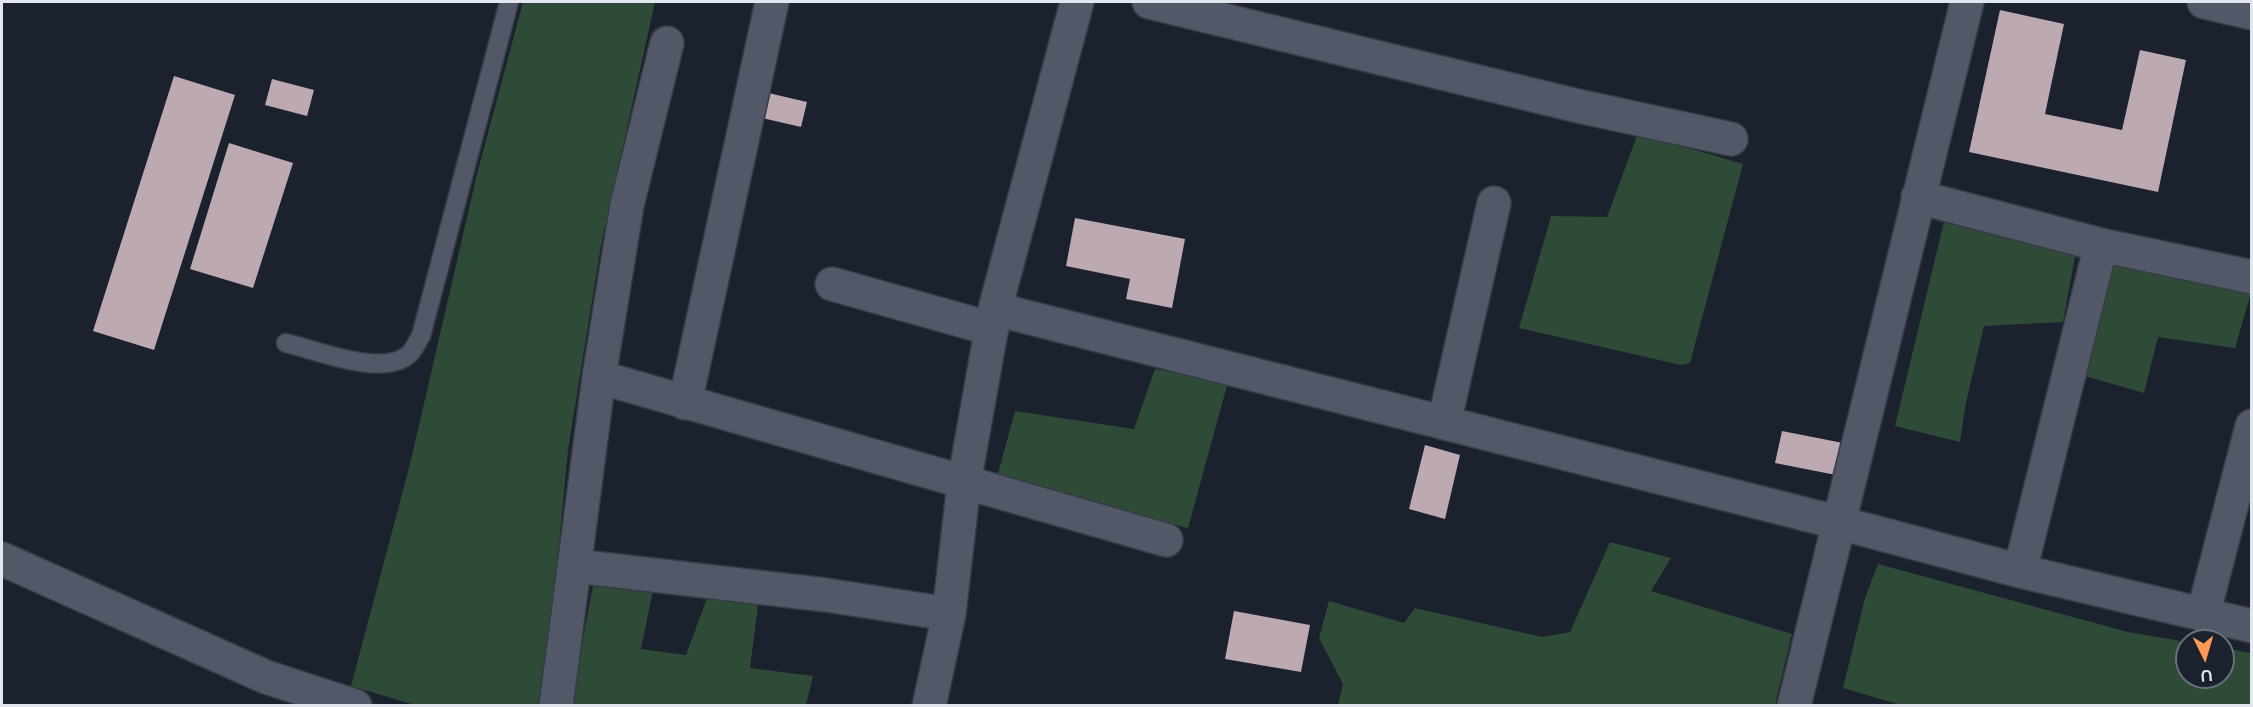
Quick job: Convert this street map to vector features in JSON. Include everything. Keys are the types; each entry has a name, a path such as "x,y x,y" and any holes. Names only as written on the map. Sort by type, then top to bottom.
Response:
{"street":[{"path":"685,403 772,2"},
{"path":"929,705 949,614 964,483 994,319 1077,2"},
{"path":"1149,2 1578,106 1731,140"},
{"path":"1794,705 1840,523 1917,197 1967,2"},
{"path":"2204,2 2252,13"},
{"path":"556,705 599,377 627,205 666,43"},
{"path":"1917,197 2101,245 2252,277"},
{"path":"1444,423 1494,202"},
{"path":"2020,571 2101,245"},
{"path":"832,284 1444,423 2020,571 2252,626"},
{"path":"599,377 1166,540"},
{"path":"2203,615 2252,426"},
{"path":"2,559 266,678 355,705"},
{"path":"576,566 826,595 949,614"}],"lane":[{"path":"286,343 361,362 390,363 409,355 421,336 509,2"}],"green space":[{"path":"523,2 655,2 601,245 568,450 546,684 541,705 415,705 351,686 410,464 477,174"},
{"path":"1638,133 1743,164 1690,363 1681,365 1519,328 1551,216 1607,217"},
{"path":"1946,213 2080,229 2063,322 1984,326 1966,402 1960,442 1895,426"},
{"path":"2106,254 2251,293 2235,348 2158,337 2144,393 2081,375"},
{"path":"1155,369 1228,382 1188,528 996,481 1015,411 1134,429"},
{"path":"1610,542 1671,558 1651,591 1792,634 1775,705 1338,705 1343,684 1319,638 1329,601 1404,623 1415,608 1542,637 1570,632"},
{"path":"1878,564 2128,632 2175,640 2175,689 2235,689 2235,650 2251,653 2251,705 1904,706 1843,688 1865,598"},
{"path":"595,576 654,585 641,649 686,655 710,590 759,597 750,668 813,676 806,705 570,706"}],"building":[{"path":"2000,10 2064,24 2045,114 2122,130 2140,50 2186,60 2158,192 1969,152"},
{"path":"174,76 235,95 154,350 93,331"},
{"path":"272,79 314,90 307,116 265,105"},
{"path":"764,92 807,102 801,127 758,117"},
{"path":"229,143 293,163 253,288 190,269"},
{"path":"1075,218 1185,239 1172,308 1126,299 1130,279 1066,266"},
{"path":"1782,431 1848,444 1841,476 1775,463"},
{"path":"1425,445 1460,455 1445,519 1409,509"},
{"path":"1234,611 1310,625 1301,672 1225,659"}]}
